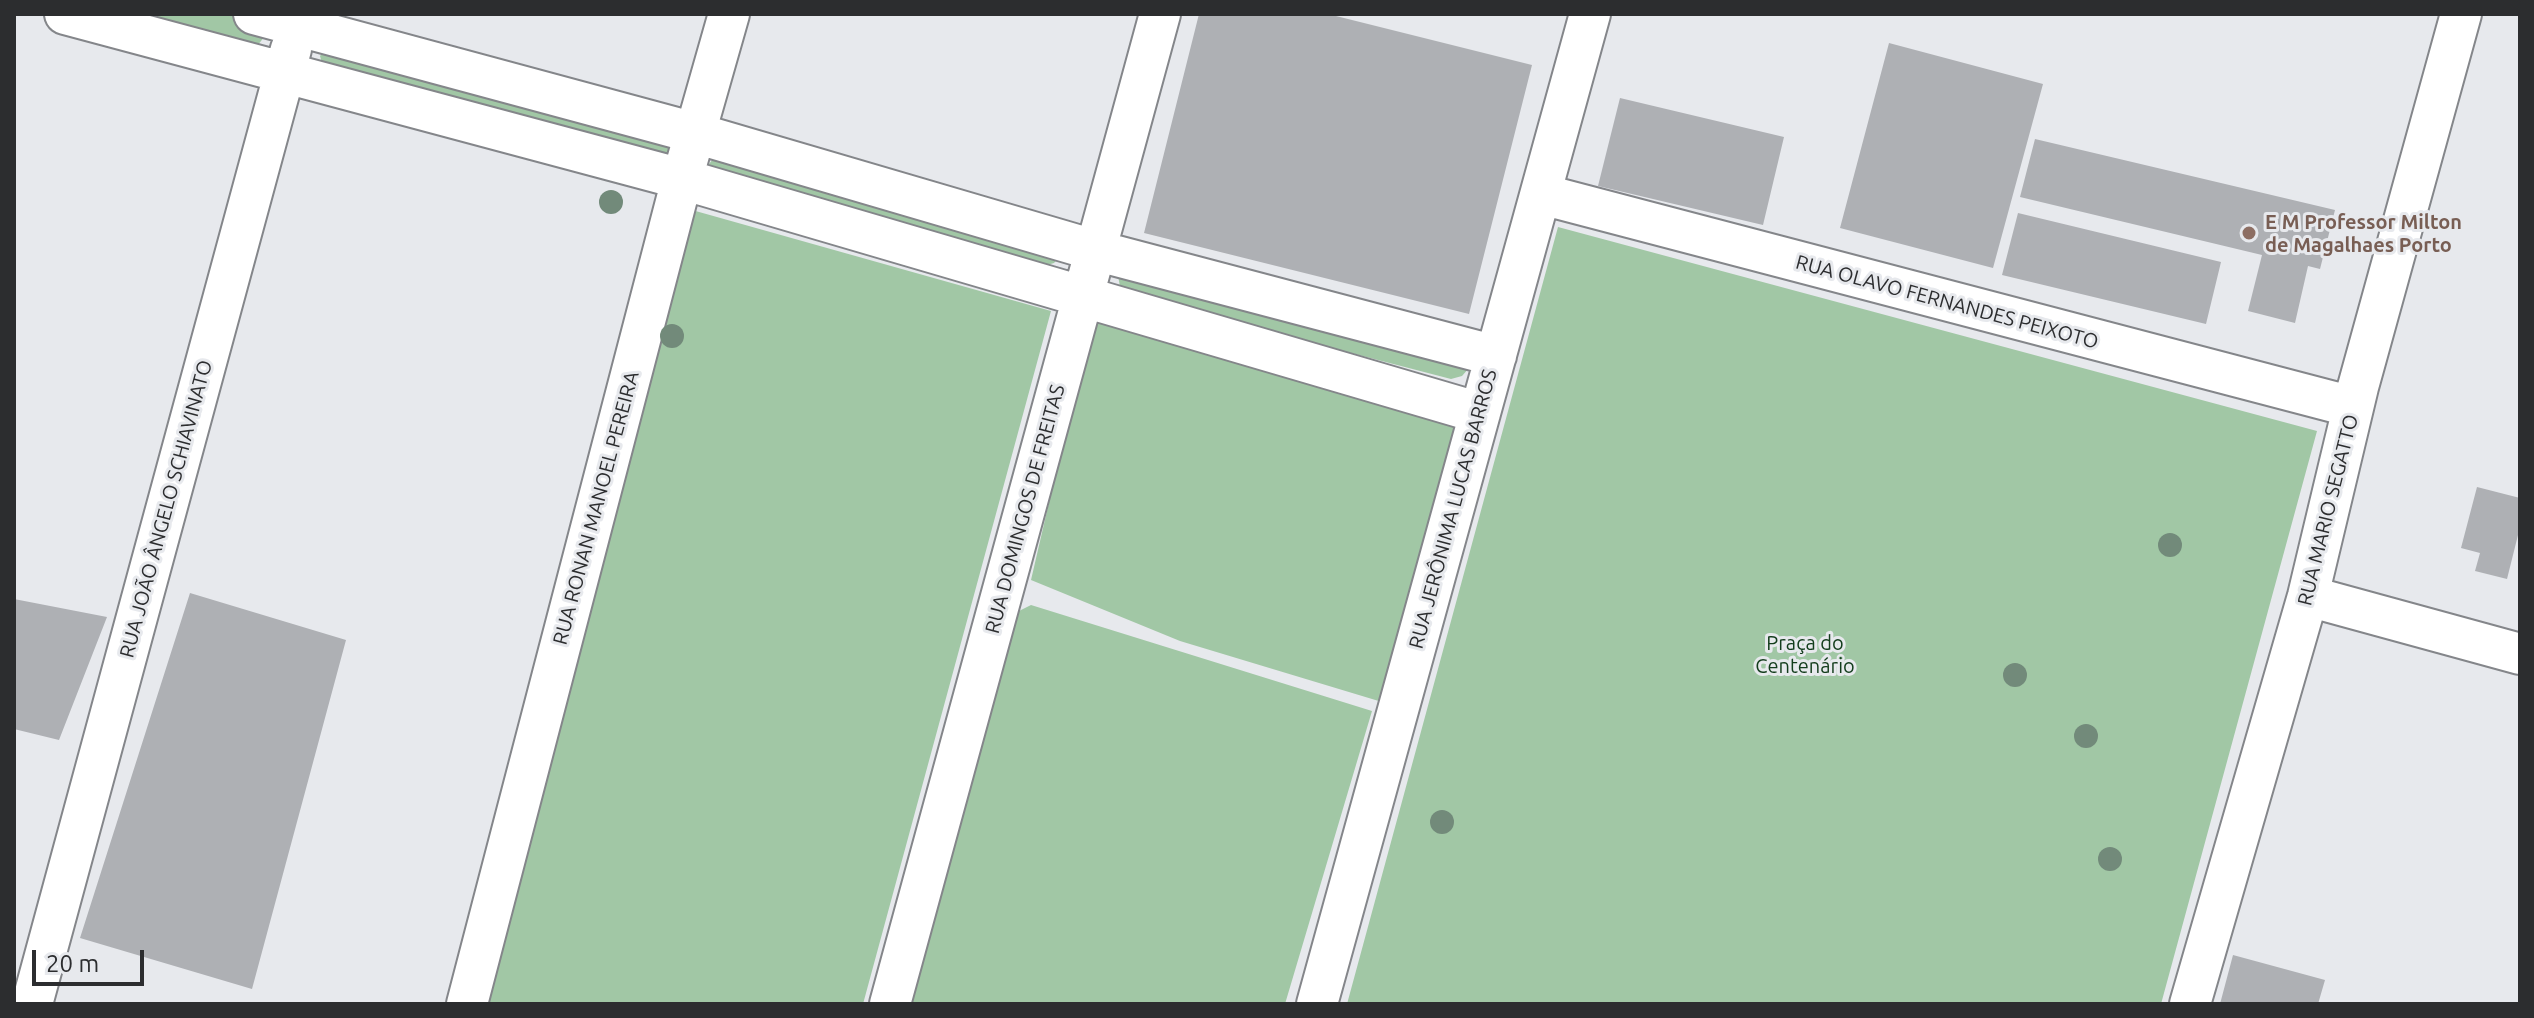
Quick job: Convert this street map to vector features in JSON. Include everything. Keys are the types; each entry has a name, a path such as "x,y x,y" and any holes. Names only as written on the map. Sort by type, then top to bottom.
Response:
{"street":[{"path":"65,14 682,179 1480,413"},
{"path":"254,14 299,20 1094,250 1496,356"},
{"name":"RUA RONAN MANOEL PEREIRA","path":"467,1004 682,179 729,14"},
{"name":"RUA DOMINGOS DE FREITAS","path":"890,1004 1160,14"},
{"name":"RUA JERÔNIMA LUCAS BARROS","path":"1317,1004 1590,14"},
{"name":"RUA MARIO SEGATTO","path":"2190,1004 2308,596 2353,407 2461,14"},
{"name":"RUA JOÃO ÂNGELO SCHIAVINATO","path":"32,1004 299,20"},
{"name":"RUA OLAVO FERNANDES PEIXOTO","path":"1541,194 2353,407"},
{"path":"2308,596 2520,654"}],"green space":[{"path":"113,14 237,14 265,36 257,46"},
{"path":"328,46 672,147 664,155 323,66 320,56"},
{"path":"717,154 1061,255 1054,263 1044,266 713,174 709,164"},
{"path":"692,210 1051,311 863,1004 486,1004"},
{"name":"Praça do Centenário","path":"1558,227 2317,431 2161,1004 1347,1004"},
{"path":"1118,275 1469,368 1462,376 1451,379 1128,295 1120,287"},
{"path":"1092,317 1455,425 1382,702 1180,641 1031,580"},
{"path":"1031,605 1372,711 1285,1004 906,1004 1013,614"}],"building":[{"path":"1199,14 1328,14 1532,65 1469,314 1144,233"},
{"path":"1889,43 2043,84 1993,268 1840,228"},
{"path":"1620,98 1784,137 1763,225 1598,186"},
{"name":"E M Professor Milton de Magalhaes Porto","path":"2035,139 2335,210 2320,269 2308,266 2295,323 2248,311 2262,255 2020,197"},
{"name":"E M Professor Milton de Magalhaes Porto","path":"2018,213 2221,262 2206,324 2002,275"},
{"path":"2477,487 2520,498 2520,527 2507,579 2475,571 2480,553 2461,548"},
{"path":"190,593 346,640 252,989 80,938"},
{"path":"14,599 107,617 59,740 14,729"},
{"path":"2233,955 2325,980 2318,1004 2220,1004"}],"place":[{"name":"E M Professor Milton de Magalhaes Porto","path":"2249,233"}]}
